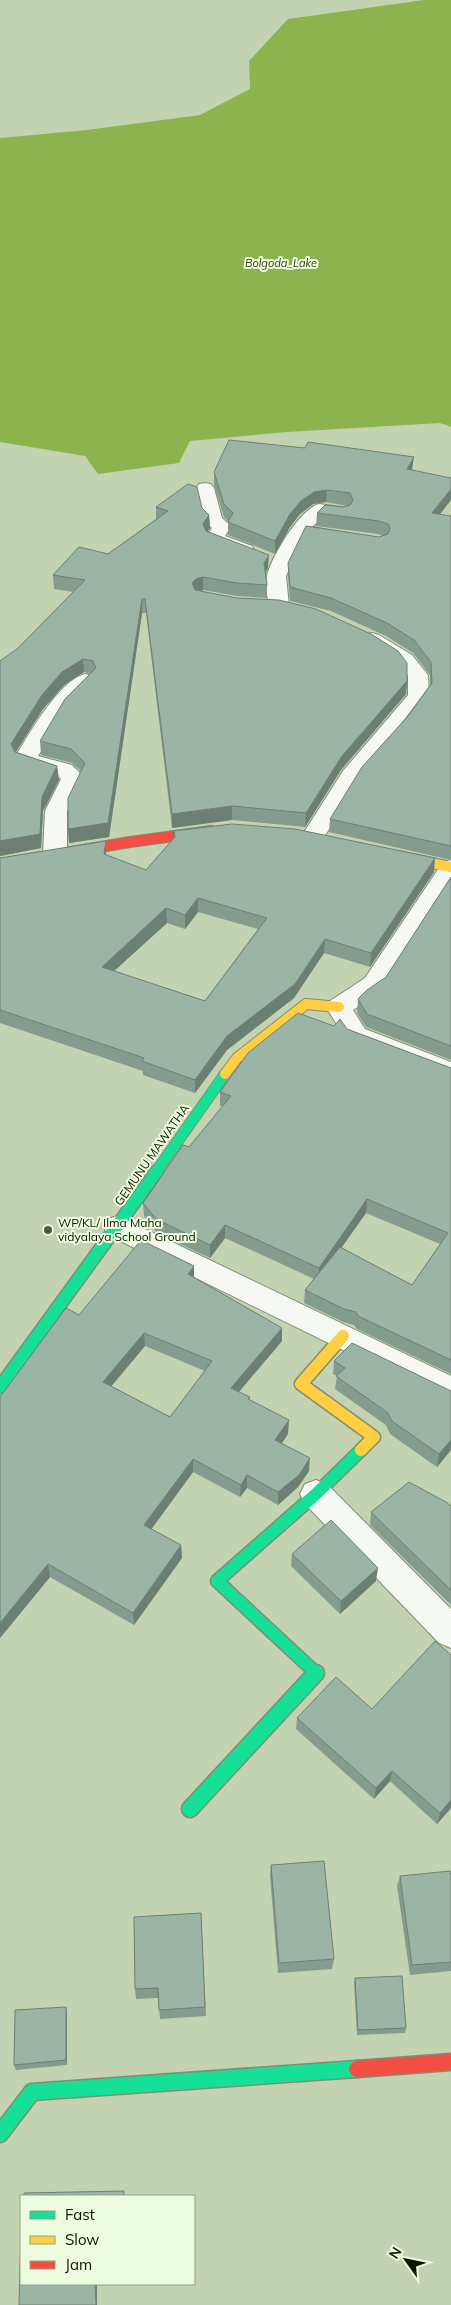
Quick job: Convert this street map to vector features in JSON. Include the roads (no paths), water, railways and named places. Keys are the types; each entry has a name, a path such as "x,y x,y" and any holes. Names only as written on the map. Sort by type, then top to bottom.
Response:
{"street":[{"path":"205,488 214,521 222,526 214,538 281,564"},
{"path":"280,607 276,576 298,531 319,510 342,512"},
{"path":"298,531 360,539"},
{"path":"313,837 351,776 397,723 418,694 418,675 405,659 378,642 350,630"},
{"path":"56,854 56,811 73,777 64,770 25,759 57,708 85,680"},
{"path":"0,864 130,842 223,830"},
{"path":"386,853 451,867 374,984 339,1007 356,1035 451,1072"},
{"name":"GEMUNU MAWATHA","path":"0,1387 118,1227 237,1058 306,1004 339,1007"},
{"path":"118,1227 451,1390"},
{"path":"190,1809 317,1674 216,1581 316,1494 374,1437 301,1384 342,1336"},
{"path":"316,1494 451,1632"},
{"path":"0,2134 32,2092 451,2062"}],"water":[{"name":"Bolgoda_Lake","path":"424,0 451,0 451,427 440,423 287,432 190,441 179,463 98,474 85,456 0,442 0,138 87,130 200,115 250,89 249,61 288,19"}],"place":[{"name":"WP/KL/ Ilma Maha vidyalaya School Ground","path":"48,1230"}]}
